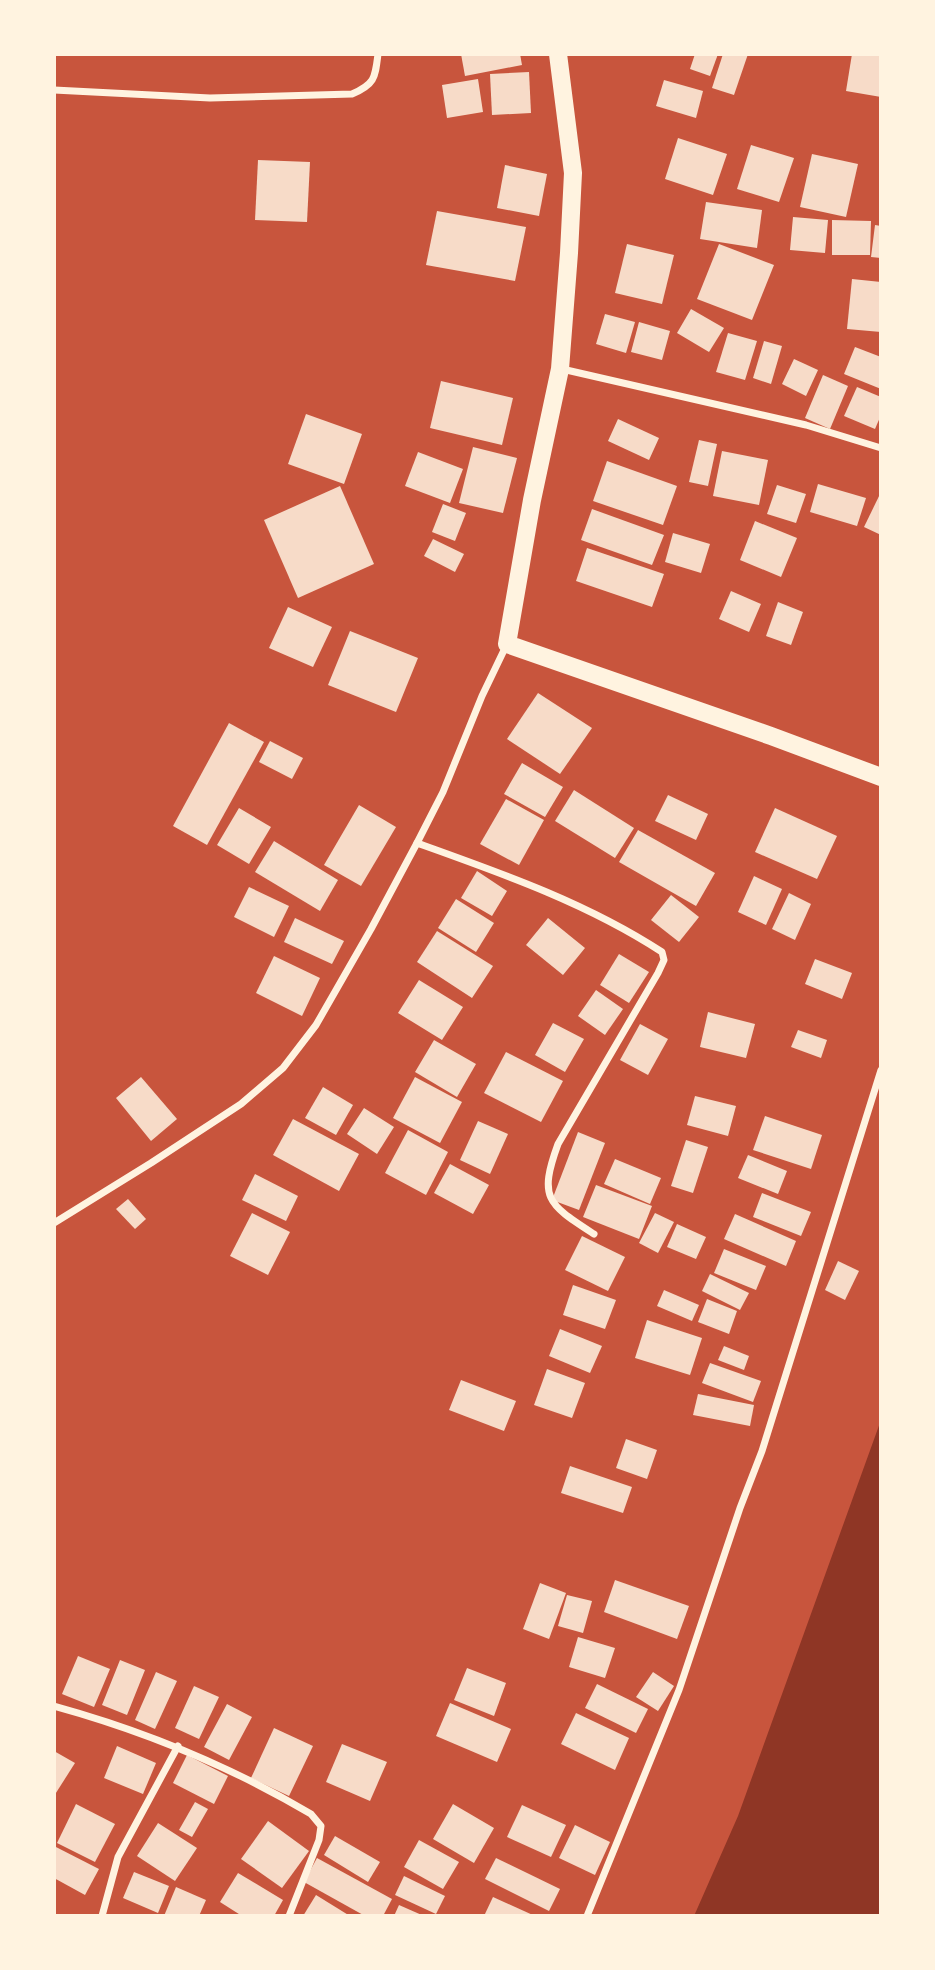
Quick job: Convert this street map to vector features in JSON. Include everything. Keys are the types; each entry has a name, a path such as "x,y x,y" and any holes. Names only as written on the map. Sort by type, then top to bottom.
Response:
{"main road":[{"path":"558,54 573,173 560,369 532,500 507,644 881,777"}],"street":[{"path":"54,90 210,98 352,94 368,87 375,76 378,54"},
{"path":"560,369 806,425 881,448"},
{"path":"54,1223 241,1104 283,1068 316,1025 417,843 443,792 482,696 507,644"},
{"path":"417,843 492,869 561,898 611,922 662,953 664,960 658,974 558,1144 550,1167 549,1197 558,1210 594,1234"},
{"path":"587,1916 679,1690 762,1451 881,1070"},
{"path":"54,1706 121,1725 178,1746 311,1814 321,1826 319,1840 289,1916"},
{"path":"102,1916 118,1857 178,1746"}],"shaded area":[{"path":"881,1420 881,1916 694,1916 738,1816"}],"building":[{"path":"461,54 520,54 522,65 465,76"},
{"path":"695,54 718,54 710,76 690,69"},
{"path":"723,54 748,54 734,95 712,88"},
{"path":"852,54 881,56 881,97 846,91"},
{"path":"529,72 531,113 492,115 490,74"},
{"path":"478,79 483,112 447,118 442,85"},
{"path":"664,80 703,91 696,118 656,106"},
{"path":"678,138 727,154 713,195 665,179"},
{"path":"751,145 794,158 779,202 737,189"},
{"path":"812,154 858,164 846,217 800,207"},
{"path":"258,160 310,162 307,222 255,220"},
{"path":"505,165 547,174 539,216 497,208"},
{"path":"706,202 762,210 757,248 700,239"},
{"path":"437,211 526,227 515,281 426,265"},
{"path":"793,217 828,220 825,253 790,250"},
{"path":"832,220 871,221 870,255 832,255"},
{"path":"875,225 881,226 881,258 871,257"},
{"path":"627,244 674,255 662,304 615,293"},
{"path":"719,244 774,265 752,320 697,299"},
{"path":"852,279 881,282 881,332 847,329"},
{"path":"691,309 724,328 709,352 677,333"},
{"path":"605,314 635,322 626,353 596,344"},
{"path":"639,322 670,331 662,360 631,352"},
{"path":"728,333 757,341 745,380 716,372"},
{"path":"764,341 782,346 771,384 753,378"},
{"path":"855,347 881,357 881,389 844,374"},
{"path":"794,359 818,370 806,396 782,384"},
{"path":"823,375 848,386 830,429 805,418"},
{"path":"441,381 513,398 502,445 430,428"},
{"path":"857,387 881,397 881,415 875,429 844,416"},
{"path":"306,414 362,434 344,484 288,464"},
{"path":"618,419 659,438 649,460 608,441"},
{"path":"699,440 717,444 708,486 689,482"},
{"path":"473,447 517,458 503,513 459,503"},
{"path":"722,451 768,460 759,505 713,496"},
{"path":"418,452 463,469 450,503 405,486"},
{"path":"607,461 677,486 663,525 593,501"},
{"path":"818,484 866,498 857,526 810,512"},
{"path":"777,485 806,494 796,523 767,514"},
{"path":"340,486 374,564 298,598 264,520"},
{"path":"881,492 881,535 864,527"},
{"path":"443,504 466,513 455,541 432,532"},
{"path":"592,509 664,535 652,565 581,540"},
{"path":"755,521 797,538 781,577 740,560"},
{"path":"673,533 710,544 701,573 665,562"},
{"path":"433,539 464,554 455,572 424,556"},
{"path":"587,548 664,574 652,607 576,581"},
{"path":"731,591 761,604 749,632 719,619"},
{"path":"778,602 803,612 791,645 766,636"},
{"path":"288,607 332,627 313,667 269,648"},
{"path":"350,631 418,658 396,712 328,685"},
{"path":"538,693 592,728 560,774 507,739"},
{"path":"229,723 264,742 207,845 173,826"},
{"path":"270,741 303,758 292,779 259,762"},
{"path":"522,763 563,787 545,817 504,794"},
{"path":"574,790 634,828 615,858 555,821"},
{"path":"668,795 708,814 696,840 655,821"},
{"path":"506,799 544,820 519,865 480,844"},
{"path":"359,805 396,827 361,886 324,865"},
{"path":"239,808 271,827 249,864 217,845"},
{"path":"775,808 837,836 817,879 755,852"},
{"path":"638,830 715,873 696,906 619,862"},
{"path":"274,841 338,880 320,911 255,872"},
{"path":"477,871 507,891 492,916 461,898"},
{"path":"754,876 782,889 766,925 738,912"},
{"path":"249,887 289,906 274,937 234,917"},
{"path":"789,893 811,904 795,940 772,929"},
{"path":"671,895 699,917 679,942 651,920"},
{"path":"456,899 494,923 476,952 438,928"},
{"path":"295,918 344,941 332,964 284,942"},
{"path":"548,918 585,948 563,975 526,945"},
{"path":"437,931 493,966 472,998 417,962"},
{"path":"619,954 649,972 629,1003 600,985"},
{"path":"274,956 320,978 302,1016 256,993"},
{"path":"815,959 852,973 842,999 805,984"},
{"path":"419,980 463,1007 442,1040 398,1013"},
{"path":"596,990 623,1009 605,1035 578,1016"},
{"path":"708,1012 755,1024 746,1058 700,1047"},
{"path":"553,1023 584,1039 565,1072 535,1055"},
{"path":"640,1024 668,1039 648,1075 620,1060"},
{"path":"798,1030 827,1040 821,1058 791,1047"},
{"path":"434,1040 476,1064 457,1097 415,1072"},
{"path":"506,1052 563,1081 541,1122 484,1093"},
{"path":"141,1077 177,1119 151,1141 116,1098"},
{"path":"415,1077 462,1102 440,1143 393,1118"},
{"path":"323,1087 353,1105 336,1135 305,1118"},
{"path":"695,1096 736,1106 728,1136 687,1125"},
{"path":"364,1108 394,1127 377,1154 347,1134"},
{"path":"765,1116 822,1135 811,1169 753,1150"},
{"path":"293,1119 359,1154 339,1191 273,1155"},
{"path":"478,1121 508,1134 490,1174 460,1160"},
{"path":"408,1130 448,1152 426,1195 385,1173"},
{"path":"578,1132 605,1143 579,1210 552,1200"},
{"path":"686,1140 708,1147 693,1193 671,1186"},
{"path":"748,1155 787,1171 778,1194 738,1178"},
{"path":"615,1159 661,1178 650,1204 604,1184"},
{"path":"450,1164 489,1185 473,1214 434,1193"},
{"path":"255,1174 298,1196 286,1221 242,1200"},
{"path":"596,1185 652,1206 639,1239 583,1217"},
{"path":"762,1193 811,1212 801,1236 753,1217"},
{"path":"128,1199 146,1219 135,1229 116,1209"},
{"path":"252,1213 290,1232 268,1275 230,1256"},
{"path":"655,1213 674,1222 658,1253 639,1243"},
{"path":"735,1214 796,1241 786,1266 724,1239"},
{"path":"677,1224 706,1237 696,1259 667,1247"},
{"path":"582,1236 625,1257 608,1291 565,1270"},
{"path":"724,1249 766,1266 756,1290 714,1273"},
{"path":"838,1261 859,1271 845,1300 825,1290"},
{"path":"710,1274 749,1293 740,1310 702,1291"},
{"path":"573,1285 616,1300 605,1329 563,1315"},
{"path":"664,1290 699,1305 692,1321 657,1306"},
{"path":"707,1299 737,1311 729,1334 698,1322"},
{"path":"647,1320 702,1338 690,1375 635,1358"},
{"path":"560,1329 602,1346 590,1373 549,1356"},
{"path":"724,1346 749,1356 744,1370 718,1360"},
{"path":"710,1363 761,1381 753,1402 702,1383"},
{"path":"547,1369 585,1383 572,1418 534,1405"},
{"path":"461,1380 516,1401 504,1431 449,1410"},
{"path":"698,1394 754,1405 750,1426 693,1415"},
{"path":"626,1439 657,1450 647,1479 616,1468"},
{"path":"570,1466 632,1487 623,1513 561,1493"},
{"path":"615,1580 689,1606 677,1639 604,1612"},
{"path":"540,1583 566,1593 549,1639 523,1629"},
{"path":"567,1595 592,1601 583,1633 558,1626"},
{"path":"578,1637 615,1648 605,1678 569,1667"},
{"path":"78,1656 110,1669 94,1707 62,1694"},
{"path":"120,1660 145,1670 127,1715 102,1705"},
{"path":"467,1668 506,1683 494,1716 454,1700"},
{"path":"156,1672 177,1681 155,1729 135,1720"},
{"path":"653,1672 674,1686 658,1711 636,1697"},
{"path":"597,1684 648,1709 636,1733 585,1708"},
{"path":"194,1686 219,1697 199,1739 175,1728"},
{"path":"450,1703 511,1729 497,1762 436,1736"},
{"path":"227,1704 252,1717 229,1760 204,1747"},
{"path":"576,1713 629,1738 615,1770 561,1744"},
{"path":"274,1728 313,1746 289,1796 251,1778"},
{"path":"342,1744 387,1762 370,1801 326,1782"},
{"path":"117,1746 156,1763 143,1794 104,1778"},
{"path":"54,1751 75,1763 54,1796"},
{"path":"187,1755 228,1776 214,1804 173,1783"},
{"path":"195,1802 208,1809 192,1837 179,1830"},
{"path":"76,1804 115,1824 95,1862 57,1843"},
{"path":"453,1804 494,1828 474,1863 433,1839"},
{"path":"522,1805 566,1825 551,1857 507,1837"},
{"path":"268,1821 309,1851 282,1888 241,1859"},
{"path":"158,1823 197,1848 175,1881 137,1856"},
{"path":"575,1825 610,1842 595,1875 559,1858"},
{"path":"335,1836 380,1862 368,1882 324,1855"},
{"path":"419,1840 459,1862 443,1889 404,1867"},
{"path":"54,1846 99,1869 85,1895 54,1878"},
{"path":"317,1858 392,1899 383,1916 365,1916 304,1882"},
{"path":"496,1858 560,1889 549,1911 485,1879"},
{"path":"134,1872 169,1886 158,1913 123,1898"},
{"path":"238,1873 283,1900 274,1916 242,1916 220,1902"},
{"path":"404,1876 445,1896 436,1914 395,1895"},
{"path":"176,1887 206,1900 199,1916 164,1916"},
{"path":"316,1895 350,1916 303,1916"},
{"path":"493,1897 535,1916 484,1916"},
{"path":"399,1905 424,1916 394,1916"}]}
